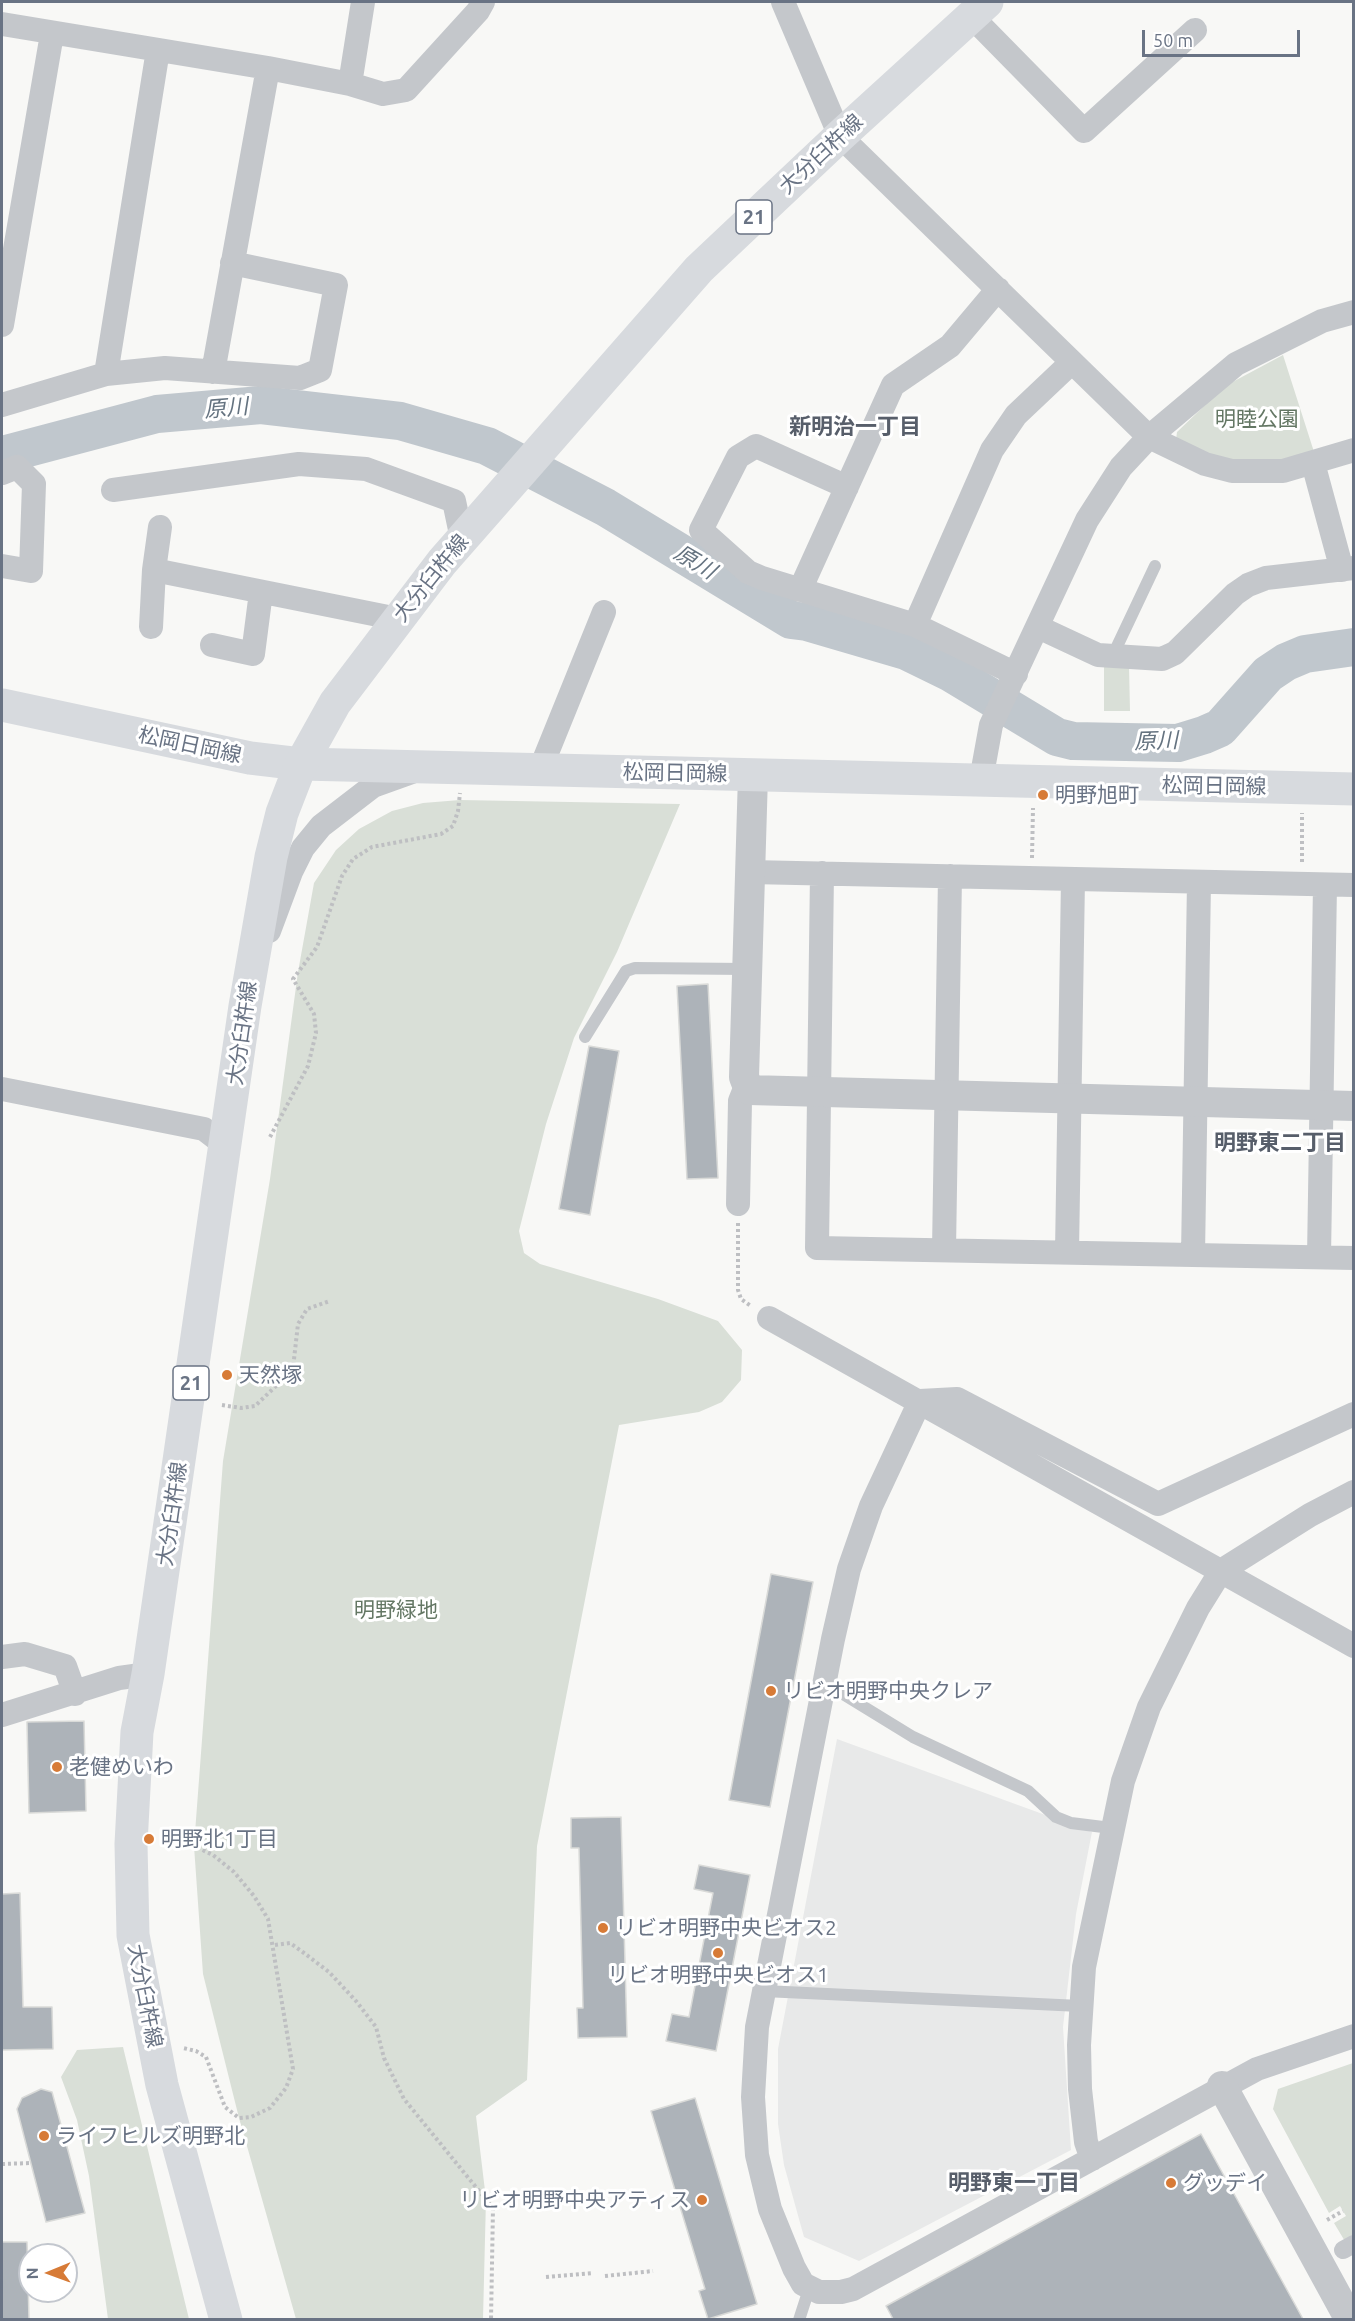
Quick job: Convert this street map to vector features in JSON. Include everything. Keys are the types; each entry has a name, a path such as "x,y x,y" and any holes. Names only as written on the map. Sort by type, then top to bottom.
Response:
{"main road":[{"name":"大分臼杵線","path":"226,2319 162,2085 133,1935 131,1844 137,1732 148,1674 245,1006 271,857 282,813 301,764 335,703 462,539 699,269 979,9"},
{"name":"松岡日岡線","path":"2,705 250,758 454,779 540,770 1353,789"}],"street":[{"path":"350,84 363,2"},
{"path":"2,24 268,68 350,84 382,94 406,90 478,11 483,2"},
{"path":"783,2 840,136 1149,437 1204,464 1232,471 1283,471 1353,450"},
{"path":"979,9 1084,131 1195,30"},
{"path":"2,325 52,34"},
{"path":"106,374 158,50"},
{"path":"213,372 268,68"},
{"path":"2,405 106,374 165,368 300,378 320,370 336,285 232,263"},
{"path":"800,590 894,385 950,346 998,289"},
{"path":"981,780 991,725 1087,520 1121,467 1149,437 1236,364 1322,321 1353,312"},
{"path":"915,625 992,450 1016,415 1072,362"},
{"path":"847,487 756,446 738,457 701,530 748,572 915,625 1015,677"},
{"path":"1038,627 1098,655 1167,658 1175,653 1235,594 1248,585 1266,579 1348,569 1313,463"},
{"path":"113,490 299,464 366,469 454,501 462,539"},
{"path":"2,473 17,467 34,484 31,571 2,566"},
{"path":"152,627 154,570 160,527"},
{"path":"154,570 398,619"},
{"path":"212,645 253,654 261,592"},
{"path":"540,770 604,612"},
{"path":"245,1006 291,872 303,848 321,826 373,786 405,773 454,779"},
{"path":"738,1204 740,1101 746,1086 753,775"},
{"path":"750,872 1353,885"},
{"path":"822,873 817,1248 1353,1258"},
{"path":"944,1250 950,876"},
{"path":"1067,1252 1073,879"},
{"path":"1193,1255 1199,882"},
{"path":"1314,884 1322,1105 1319,1257"},
{"path":"746,1086 755,1092 1353,1106"},
{"path":"2,1089 204,1129 226,1146"},
{"path":"769,1318 1353,1646"},
{"path":"920,1401 957,1399 1158,1504 1353,1414"},
{"path":"920,1401 871,1506 849,1569 757,2027 753,2066 757,2155 762,2182 780,2235 803,2284 809,2289 830,2293 853,2289 1222,2086 1275,2062 1353,2036"},
{"path":"1092,2159 1086,2142 1080,2089 1080,2006 1089,1935 1111,1828 1123,1781 1149,1707 1198,1608 1221,1571 1310,1515 1353,1492"},
{"path":"2,1657 25,1654 64,1666 75,1694"},
{"path":"2,1715 75,1694 119,1678 148,1674"},
{"path":"1222,2086 1350,2319"}],"lane":[{"path":"1112,657 1155,566"},
{"path":"585,1037 626,971 635,968 747,969"},
{"path":"825,1683 913,1737 1028,1791 1056,1817 1071,1824 1111,1828"},
{"path":"764,1991 1080,2006"},
{"path":"799,2319 809,2289"}],"path":[{"path":"270,1137 308,1066 316,1033 314,1014 305,995 292,979 317,947 342,876 353,859 372,847 441,834 453,826 458,811 454,779"},
{"path":"1032,878 1033,798"},
{"path":"1302,803 1314,884"},
{"path":"738,1204 738,1290 741,1299 769,1318"},
{"path":"222,1405 241,1408 255,1406 276,1386 293,1368 298,1324 307,1309 330,1301"},
{"path":"162,1840 194,1846 213,1855 234,1872 268,1918 275,1945 280,1994 293,2069 286,2088 270,2108 251,2117 239,2118 225,2107 206,2057 196,2051 183,2048"},
{"path":"275,1945 290,1943 329,1972 356,2001 376,2027 384,2058 404,2099 493,2208 491,2319"},
{"path":"2,2164 31,2163"},
{"path":"1327,2220 1343,2211"},
{"path":"605,2276 653,2271"},
{"path":"546,2277 593,2272"}],"shaded area":[{"path":"837,1739 1092,1832 1076,1914 1063,2027 1071,2150 859,2261 804,2237 784,2165 778,2124 778,2049"}],"green space":[{"name":"明睦公園","path":"1283,355 1315,455 1273,463 1223,460 1176,440 1177,432 1225,386"},
{"path":"1104,665 1129,665 1130,711 1104,711"},
{"name":"明野緑地","path":"460,800 680,804 617,952 574,1038 546,1124 519,1231 524,1253 540,1264 658,1299 718,1321 742,1350 741,1380 722,1402 699,1412 619,1425 537,1846 527,2080 476,2116 486,2199 483,2319 296,2319 239,2118 203,1974 194,1846 223,1461 270,1179 298,972 314,883 336,850 359,829 392,811 423,803"},
{"path":"123,2047 189,2319 108,2319 89,2176 77,2120 61,2077 77,2050"},
{"path":"1353,2063 1353,2239 1346,2243 1334,2223 1346,2216 1340,2206 1329,2213 1273,2109 1278,2089"}],"building":[{"path":"708,984 718,1178 687,1179 677,986"},
{"path":"589,1046 619,1051 590,1215 559,1209"},
{"name":"リビオ明野中央クレア","path":"771,1574 813,1582 770,1807 729,1800"},
{"name":"老健めいわ","path":"84,1721 86,1811 29,1813 27,1722"},
{"name":"リビオ明野中央ビオス2","path":"621,1817 627,2037 578,2038 577,2008 583,2008 579,1848 571,1848 571,1818"},
{"name":"リビオ明野中央ビオス1","path":"699,1865 750,1875 716,2051 666,2041 672,2014 689,2017 713,1893 694,1889"},
{"path":"20,1893 23,2007 52,2007 53,2049 2,2050 2,1894"},
{"name":"ライフヒルズ明野北","path":"41,2089 52,2092 85,2213 46,2222 17,2109 22,2098"},
{"name":"リビオ明野中央アティス","path":"695,2098 757,2304 708,2319 699,2291 705,2289 651,2111"},
{"name":"グッデイ","path":"1201,2134 1303,2319 893,2319 886,2306"},
{"path":"2,2242 27,2242 18,2243 18,2303 29,2303 29,2319 2,2319"}],"waterway":[{"name":"原川","path":"2,455 157,414 261,405 400,421 487,446 605,507 791,620 807,622 906,651 951,673 1057,737 1073,741 1178,743 1204,735 1220,728 1268,674 1286,662 1305,654 1354,647"}],"place":[{"name":"明野旭町","path":"1043,795"},
{"name":"天然塚","path":"227,1375"},
{"name":"リビオ明野中央クレア","path":"771,1691"},
{"name":"老健めいわ","path":"57,1767"},
{"name":"明野北1丁目","path":"149,1839"},
{"name":"リビオ明野中央ビオス2","path":"603,1928"},
{"name":"リビオ明野中央ビオス1","path":"718,1953"},
{"name":"ライフヒルズ明野北","path":"44,2136"},
{"name":"グッデイ","path":"1171,2183"},
{"name":"リビオ明野中央アティス","path":"702,2200"}],"district":[{"name":"新明治一丁目","path":"855,427"},
{"name":"明野東二丁目","path":"1280,1143"},
{"name":"明野東一丁目","path":"1014,2183"}]}
